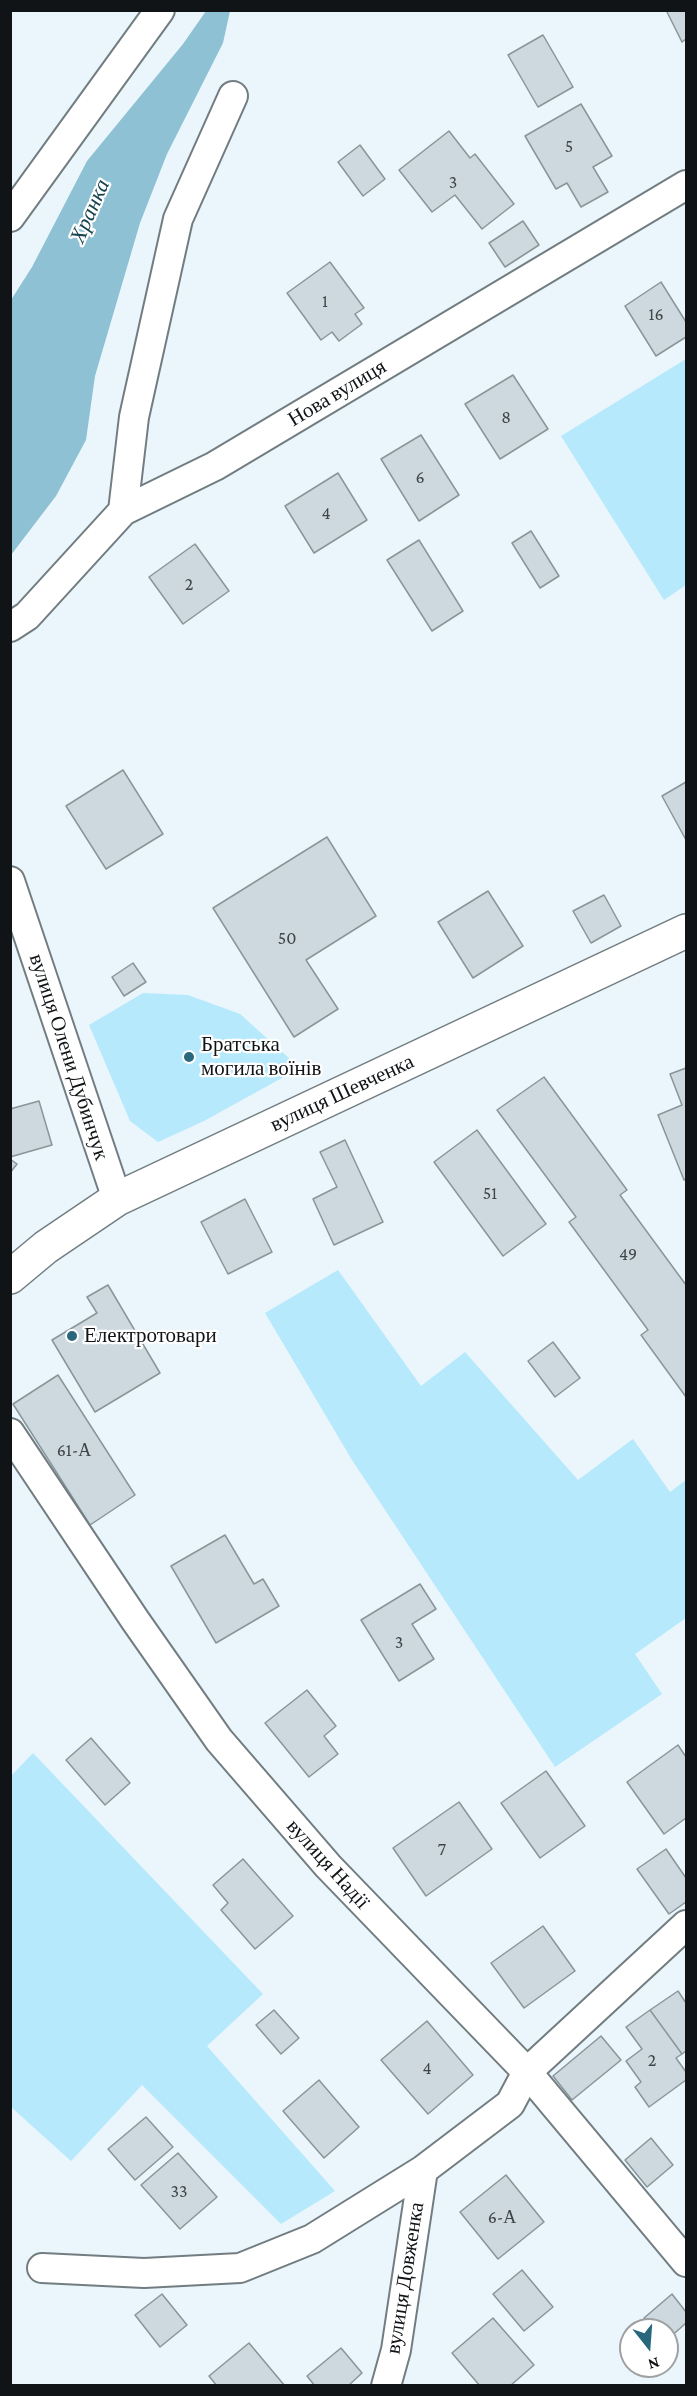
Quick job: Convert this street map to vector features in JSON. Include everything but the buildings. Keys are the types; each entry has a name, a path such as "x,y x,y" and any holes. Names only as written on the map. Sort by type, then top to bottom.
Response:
{"main road":[{"name":"вулиця Шевченка","path":"10,1277 46,1247 117,1199 687,931"}],"street":[{"path":"10,217 160,10"},
{"path":"123,511 134,417 178,219 233,96"},
{"name":"Нова вулиця","path":"10,627 27,616 123,511 215,466 687,185"},
{"name":"вулиця Олени Дубинчук","path":"10,881 117,1199"},
{"name":"вулиця Надії","path":"10,1433 135,1620 219,1740 328,1866 527,2072 687,2262"},
{"path":"42,2268 144,2273 240,2268 312,2239 423,2170 510,2104 527,2072 687,1925"},
{"name":"вулиця Довженка","path":"386,2385 396,2350 423,2170"}],"shaded area":[{"path":"686,359 686,585 664,600 561,436"},
{"path":"143,993 188,995 240,1014 300,1068 204,1121 158,1142 130,1121 89,1025"},
{"path":"338,1270 421,1386 465,1352 578,1480 633,1439 670,1492 686,1480 686,1618 635,1654 662,1694 555,1767 352,1460 265,1313"},
{"path":"33,1753 263,1994 207,2046 335,2191 281,2224 142,2085 71,2161 11,2107 11,1776"}],"water":[{"name":"Хранка","path":"206,11 230,11 223,43 167,154 140,223 95,376 86,440 56,496 11,555 11,300 32,267 87,161 183,44"}],"place":[{"name":"Братська могила воїнів","path":"189,1057"},
{"name":"Електротовари","path":"72,1336"}]}
